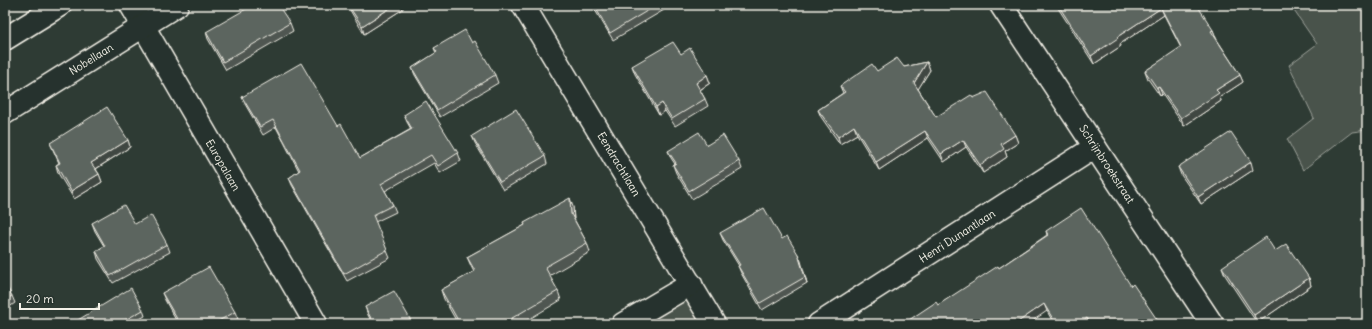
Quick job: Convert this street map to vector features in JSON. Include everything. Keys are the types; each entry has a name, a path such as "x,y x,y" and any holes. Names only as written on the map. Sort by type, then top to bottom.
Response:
{"street":[{"path":"5,39 60,5"},
{"name":"Europalaan","path":"131,5 316,324"},
{"name":"Nobellaan","path":"5,113 177,5"},
{"name":"Eendrachtlaan","path":"523,5 714,324"},
{"name":"Schrijnbroekstraat","path":"1001,5 1212,324"},
{"name":"Henri Dunantlaan","path":"819,324 1095,147"},
{"path":"623,324 691,284"}],"shaded area":[{"path":"1290,5 1367,5 1367,130 1352,132 1303,170 1287,139 1314,118 1289,65 1317,44"},
{"path":"687,300 701,324 646,324"}],"building":[{"path":"253,5 278,5 290,23 223,62 206,32"},
{"path":"348,5 395,5 362,26"},
{"path":"594,5 657,5 610,33"},
{"path":"1058,5 1197,5 1213,30 1211,31 1240,75 1216,90 1219,93 1181,118 1159,87 1157,88 1145,71 1181,47 1161,8 1091,56"},
{"path":"465,30 472,43 475,41 495,75 437,110 412,68 437,52 434,48"},
{"path":"673,42 681,54 690,48 707,75 696,83 705,99 672,119 662,103 656,107 632,66"},
{"path":"897,58 904,67 927,62 914,83 936,117 971,95 973,98 987,92 1015,135 1001,144 1004,149 980,165 963,140 941,154 925,131 876,162 854,126 838,137 818,110 845,92 840,86 872,64 877,71"},
{"path":"301,63 338,126 341,124 360,158 412,129 404,115 426,101 458,153 438,166 431,155 381,184 393,205 373,215 387,250 344,274 289,178 300,170 273,120 260,127 242,97"},
{"path":"107,107 128,140 91,163 99,174 71,191 56,165 60,163 50,143"},
{"path":"516,109 545,156 500,182 472,136"},
{"path":"699,132 707,145 723,135 739,161 689,191 673,165 676,163 668,151"},
{"path":"1231,132 1251,162 1198,197 1178,167"},
{"path":"570,198 571,214 587,243 545,267 558,291 502,324 460,324 441,290 475,271 467,257"},
{"path":"124,205 135,224 151,215 167,244 110,276 96,251 105,246 92,223"},
{"path":"764,208 782,239 787,236 798,254 805,277 760,303 738,266 740,265 720,233"},
{"path":"1081,208 1131,286 1133,284 1160,324 1091,324 1087,318 1078,324 1056,324 1044,304 1015,324 903,324 936,302 938,305 998,266 999,268 1048,235 1046,231"},
{"path":"1266,237 1275,251 1286,244 1309,278 1254,315 1222,267"},
{"path":"209,267 235,312 213,324 180,324 162,293"},
{"path":"5,284 12,296 5,300"},
{"path":"131,288 143,310 118,324 80,324 78,320"},
{"path":"394,291 410,319 407,324 374,324 365,307"},
{"path":"5,315 10,324 5,324"}]}
